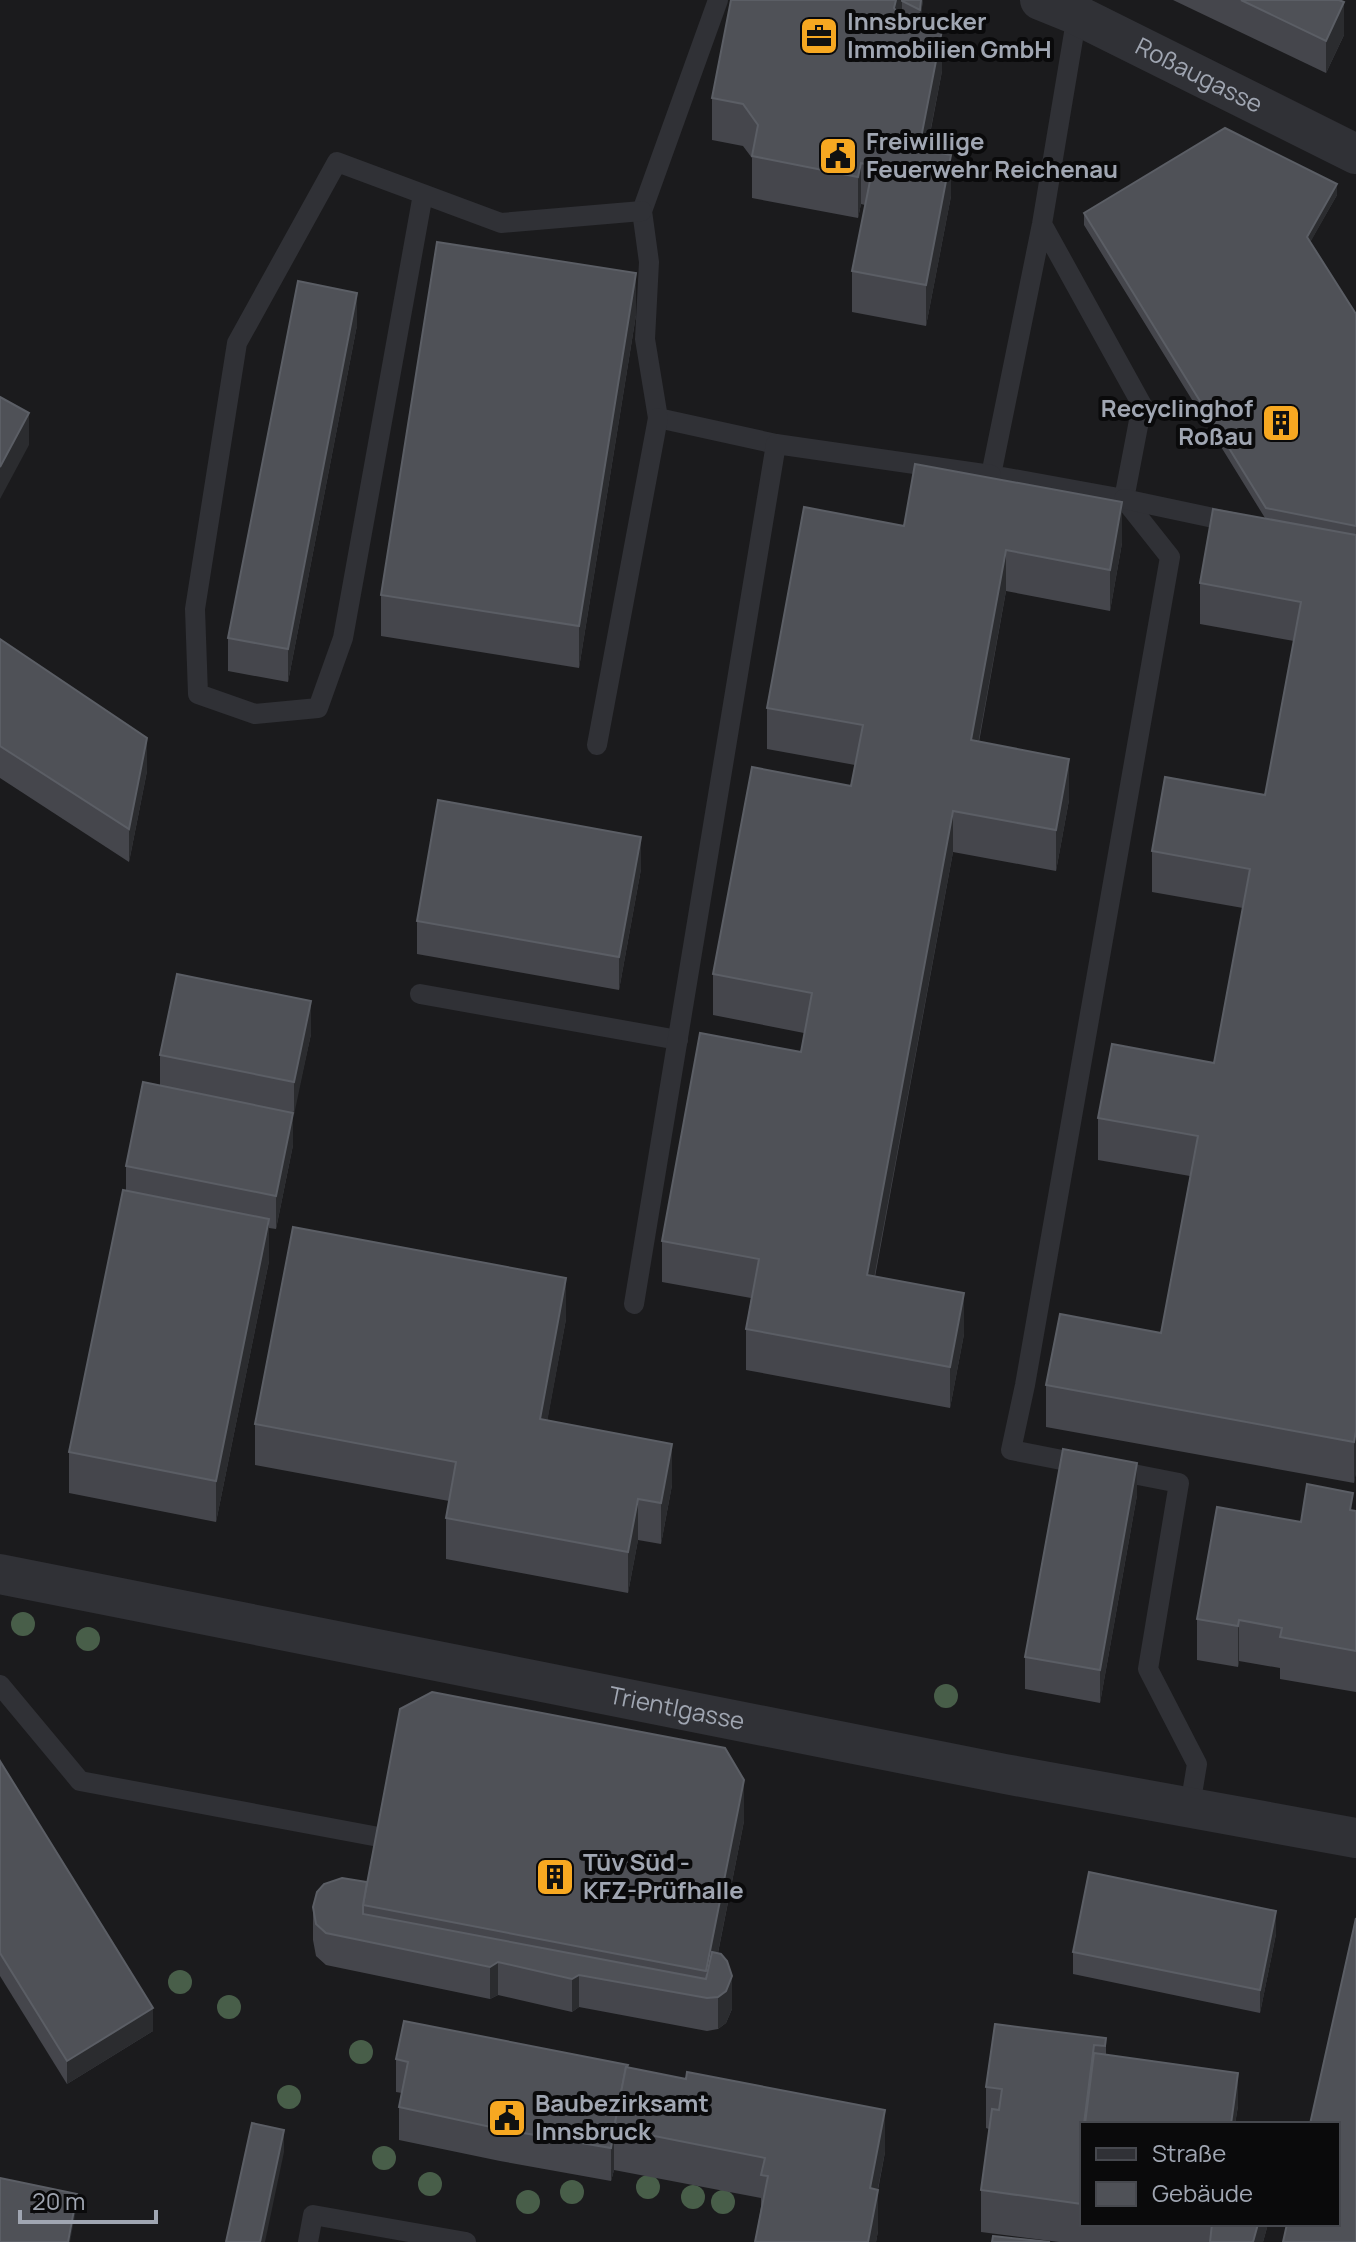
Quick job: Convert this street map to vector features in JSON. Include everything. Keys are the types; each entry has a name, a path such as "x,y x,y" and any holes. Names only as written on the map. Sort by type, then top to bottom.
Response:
{"street":[{"name":"Roßaugasse","path":"1040,0 1077,15 1356,154"},
{"name":"Trientlgasse","path":"0,1574 1005,1774 1356,1838"}],"lane":[{"path":"597,745 658,418 645,339 649,262 642,211 718,0"},
{"path":"991,475 1042,224 1077,15"},
{"path":"423,194 343,638 318,708 255,714 198,694 195,609 237,343 337,162 501,223 642,211"},
{"path":"1042,224 1142,405 1124,499 1170,557 1011,1450 1179,1483 1148,1669 1197,1764 1190,1806"},
{"path":"658,418 776,444 991,475 1124,499 1263,529"},
{"path":"634,1304 776,444"},
{"path":"420,994 678,1040"},
{"path":"0,1685 80,1781 384,1838"},
{"path":"308,2242 313,2215 466,2242"}],"shaded area":[{"path":"0,0 1356,0 1356,2242 0,2242"}],"building":[{"name":"Freiwillige Feuerwehr Reichenau","path":"731,0 896,0 894,8 906,23 942,30 921,138 910,135 908,147 951,155 926,285 852,271 873,166 861,163 858,177 752,156 758,125 743,104 712,98"},
{"path":"921,0 920,10 902,1"},
{"path":"1241,0 1339,0 1344,2 1326,41"},
{"name":"Recyclinghof Roßau","path":"1225,128 1337,184 1307,237 1356,314 1356,526 1266,508 1084,213"},
{"path":"437,242 636,273 579,626 381,595"},
{"path":"298,281 357,293 288,649 228,638"},
{"path":"0,397 29,413 0,467"},
{"path":"915,464 1122,502 1110,570 1006,550 971,740 1069,759 1056,830 953,811 867,1275 964,1293 950,1367 746,1329 759,1259 662,1241 700,1033 801,1052 812,993 713,974 752,767 851,786 863,725 767,708 804,507 904,526"},
{"path":"1213,509 1356,535 1354,1442 1046,1385 1060,1314 1161,1333 1198,1136 1098,1118 1112,1044 1214,1063 1250,869 1152,851 1165,777 1265,795 1301,602 1200,583"},
{"path":"0,639 147,738 129,829 0,746"},
{"path":"438,800 641,837 619,957 417,921"},
{"path":"177,974 311,1001 294,1082 160,1055"},
{"path":"143,1082 293,1113 276,1196 126,1166"},
{"path":"123,1190 269,1219 216,1481 69,1452"},
{"path":"293,1227 566,1278 540,1419 672,1444 661,1503 638,1499 628,1552 446,1518 456,1462 255,1424"},
{"path":"1063,1449 1137,1463 1100,1670 1025,1657"},
{"path":"1307,1484 1353,1493 1350,1510 1356,1511 1356,1651 1280,1637 1282,1628 1239,1620 1238,1626 1197,1619 1217,1507 1301,1522"},
{"name":"Tüv Süd - KFZ-Prüfhalle","path":"432,1692 725,1748 744,1780 706,1971 363,1905 400,1709"},
{"path":"0,1761 153,2008 67,2061 0,1953"},
{"path":"1089,1872 1276,1911 1260,1990 1073,1952"},
{"path":"342,1878 367,1882 363,1914 706,1979 712,1952 721,1954 727,1961 732,1976 726,1991 718,1997 707,1998 579,1975 572,1979 498,1962 490,1967 326,1933 316,1924 313,1907 317,1892 324,1884"},
{"path":"1356,1918 1356,2242 1283,2242 1287,2226 1340,2226 1340,2122 1310,2122"},
{"path":"404,2021 628,2065 611,2148 500,2129 399,2107 408,2062 396,2059"},
{"path":"995,2024 1106,2038 1105,2046 1094,2045 1084,2122 1080,2122 1080,2204 981,2190 992,2109 999,2110 1002,2089 986,2087"},
{"path":"1094,2053 1238,2073 1231,2122 1085,2122"},
{"path":"626,2067 686,2079 687,2072 885,2110 870,2188 878,2190 868,2242 755,2242 768,2176 761,2175 765,2158 614,2128"},
{"path":"252,2123 284,2130 260,2242 226,2242"},
{"path":"0,2178 77,2194 68,2242 0,2242"},
{"path":"1212,2226 1257,2226 1253,2242 1210,2242"},
{"path":"993,2236 1050,2242 992,2242"}],"place":[{"name":"Innsbrucker Immobilien GmbH","path":"819,36"},
{"name":"Freiwillige Feuerwehr Reichenau","path":"838,156"},
{"name":"Recyclinghof Roßau","path":"1281,423"},
{"name":"Tüv Süd - KFZ-Prüfhalle","path":"555,1877"},
{"name":"Baubezirksamt Innsbruck","path":"507,2118"}]}
